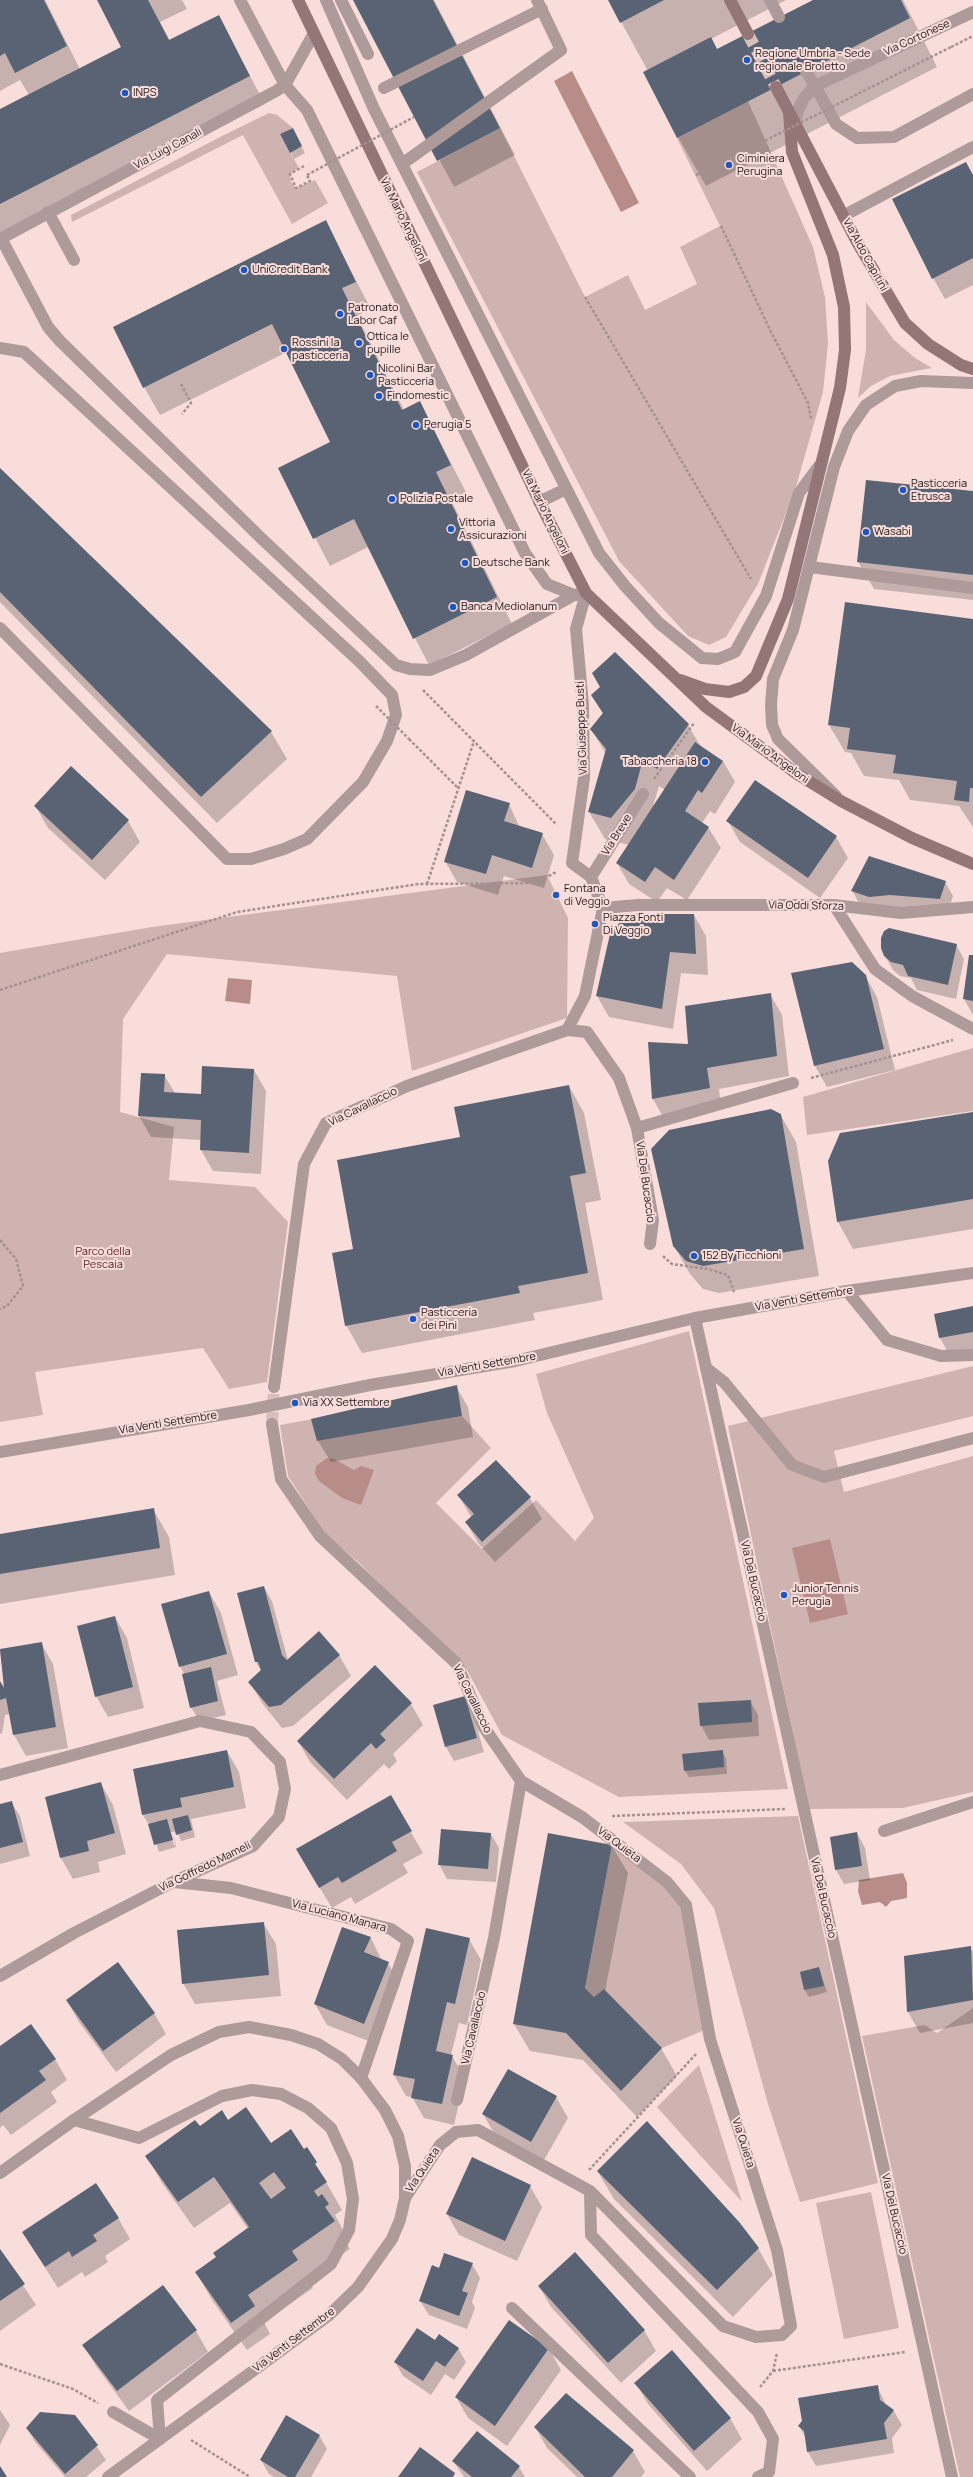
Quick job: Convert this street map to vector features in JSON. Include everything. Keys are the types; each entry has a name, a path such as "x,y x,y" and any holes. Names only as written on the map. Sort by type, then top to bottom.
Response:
{"main road":[{"name":"Via Mario Angeloni","path":"298,0 539,502 580,594 706,707 791,770 841,802 912,838 973,864"},
{"path":"730,0 748,34"},
{"path":"673,678 705,689 729,692 744,687 756,676 788,599 819,466 840,388 845,350 844,307 833,255 792,152 789,112 776,87"},
{"name":"Via Aldo Capitini","path":"789,112 843,216 905,323 928,344 962,365 973,369"}],"street":[{"path":"240,0 285,85 307,110 525,553 547,584 580,594"},
{"path":"326,0 374,109 599,553 625,586 659,623 702,658 718,659 733,654 766,596 799,494 819,466"},
{"path":"341,0 368,54"},
{"path":"770,0 780,17"},
{"path":"384,88 539,5 561,50 402,164"},
{"name":"Via Cortonese","path":"795,124 798,110 804,98 815,86 973,12"},
{"path":"285,85 314,35"},
{"path":"806,71 836,124 857,138 894,137 973,94"},
{"name":"Via Luigi Canali","path":"1,238 285,85"},
{"path":"843,216 973,147"},
{"path":"48,212 74,260"},
{"path":"1,238 48,327 60,341 261,538 396,665 410,670 430,670 466,655 580,594"},
{"path":"0,348 24,352 359,661 392,695 396,715 387,741 362,782 307,839 284,849 250,859 227,859 0,628"},
{"path":"841,802 816,774 788,750 778,739 772,725 774,679 793,630 834,468 848,431 866,405 896,386 921,381 973,383"},
{"path":"539,502 566,489"},
{"path":"810,567 973,588"},
{"name":"Via Giuseppe Busti","path":"572,863 584,778 583,705 576,629 580,594"},
{"name":"Via Breve","path":"590,877 643,794"},
{"path":"567,1030 585,996 603,908 590,877 572,863"},
{"name":"Via Oddi Sforza","path":"603,908 638,905 834,905 901,913 973,908"},
{"path":"834,905 875,969 912,996 973,1030"},
{"name":"Via Cavallaccio","path":"274,1387 304,1164 326,1123 407,1086 567,1030 587,1032"},
{"name":"Via Del Bucaccio","path":"587,1032 619,1078 637,1128 653,1220 650,1244"},
{"path":"637,1128 793,1083"},
{"name":"Via Venti Settembre","path":"0,1452 249,1410 370,1385 516,1361 695,1318 848,1291 973,1273"},
{"path":"848,1291 887,1340 940,1356 973,1355"},
{"name":"Via Del Bucaccio","path":"695,1318 952,2477"},
{"path":"706,1368 724,1382 792,1465 824,1476 973,1438"},
{"name":"Via Cavallaccio","path":"272,1424 281,1479 320,1536 458,1664 484,1726 521,1781 494,1938 458,2100"},
{"name":"Via Goffredo Mameli","path":"0,1775 200,1721 251,1732 280,1762 285,1789 278,1817 253,1846 173,1882 74,1933 0,1976"},
{"name":"Via Quieta","path":"405,2198 440,2145 456,2132 478,2130 590,2191 723,2326 756,2337 782,2335 791,2326 777,2250 710,2039 686,1905 667,1882 582,1817 521,1781"},
{"path":"884,1831 973,1802"},
{"name":"Via Luciano Manara","path":"173,1882 231,1888 391,1929 408,1941 361,2078"},
{"name":"Via Venti Settembre","path":"0,2173 74,2120 171,2055 219,2032 249,2027 291,2035 318,2044 342,2059 361,2078 385,2110 398,2136 405,2166 405,2198 392,2240 358,2287 328,2316 108,2477"},
{"path":"74,2120 139,2138 222,2096 252,2090 280,2094 308,2108 331,2128 347,2163 353,2198 349,2230 331,2264 157,2400 160,2439"},
{"path":"590,2191 591,2235 758,2412 773,2439 773,2474 758,2477"},
{"path":"512,2308 690,2477"},
{"path":"113,2412 160,2439"}],"path":[{"path":"696,175 973,36"},
{"path":"304,166 290,174 296,188 310,182 307,175 414,117"},
{"path":"721,226 771,332 808,403 813,424"},
{"path":"585,297 753,584"},
{"path":"181,384 191,403 182,414"},
{"path":"400,666 575,843"},
{"path":"376,706 458,788"},
{"path":"643,794 694,722"},
{"path":"427,884 474,741"},
{"path":"0,990 237,912 427,884 536,883 572,863"},
{"path":"793,1083 929,1046"},
{"path":"0,1240 16,1259 23,1286 7,1306 0,1309"},
{"path":"650,1244 672,1264 708,1269 728,1275 740,1310"},
{"path":"582,1817 804,1808"},
{"path":"576,2184 710,2039"},
{"path":"773,2371 924,2349"},
{"path":"0,2364 73,2389 113,2412"},
{"path":"186,2437 250,2477"}],"green space":[{"path":"748,101 813,247 825,297 828,344 823,392 795,490 758,584 726,637 709,645 688,636 619,561 417,172 500,128 585,297 628,275 645,310 697,284 680,247 720,226 677,138"},
{"path":"269,113 277,115 293,128 280,134 299,168 290,174 291,182 296,188 315,180 328,203 292,224 243,135 72,222 71,215"},
{"path":"866,302 894,340 915,358 932,368 890,376 871,386 858,398 866,350"},
{"name":"Parco della Pescaia","path":"547,875 568,918 567,1018 412,1071 397,976 167,954 123,1019 120,1112 174,1127 169,1180 255,1187 288,1222 267,1382 229,1389 203,1348 35,1372 43,1415 0,1422 0,953 152,927"},
{"path":"973,1048 973,1111 807,1135 803,1097"},
{"path":"689,1331 788,1789 619,1797 502,1735 467,1670 358,1562 326,1535 288,1476 280,1425 313,1419 318,1441 462,1416 491,1448 436,1503 482,1549 536,1500 575,1541 594,1518 547,1413 536,1374"},
{"name":"Junior Tennis Perugia","path":"973,1366 973,1416 834,1451 844,1492 973,1456 973,1792 903,1808 809,1809 728,1426"},
{"path":"798,1816 878,2183 800,2202 768,2104 714,1908 681,1864 623,1822"},
{"path":"612,1845 686,1905 709,2028 662,2048 604,1989 594,1997 585,1988"},
{"path":"973,2008 973,2477 960,2477 862,2036 925,2025 937,2033"},
{"path":"699,2065 742,2202 657,2107"},
{"path":"871,2192 899,2328 844,2339 816,2203"}],"shaded area":[{"path":"572,71 639,203 621,212 554,81"},
{"path":"228,978 252,980 250,1004 225,1001"},
{"path":"327,1458 334,1459 354,1470 361,1466 374,1470 361,1505 342,1498 319,1481 315,1474 316,1466"},
{"path":"830,1539 848,1614 810,1623 792,1548"},
{"path":"903,1873 907,1883 907,1898 891,1901 886,1907 880,1902 862,1905 858,1891 859,1880"}],"building":[{"path":"0,0 44,0 67,46 15,73 5,53 0,56"},
{"name":"INPS","path":"97,0 148,0 169,40 219,15 250,76 0,204 0,109 121,47"},
{"path":"353,0 433,0 500,128 437,161"},
{"path":"608,0 664,0 620,23"},
{"name":"Regione Umbria - Sede regionale Broletto","path":"813,0 901,0 910,18 677,138 643,72 711,37 717,49"},
{"path":"293,128 302,146 290,153 280,134"},
{"path":"966,162 973,175 973,258 932,279 892,199"},
{"path":"326,220 356,282 342,288 402,410 420,401 451,465 436,472 497,597 413,639 354,519 313,539 278,468 330,442 272,324 143,388 113,327"},
{"path":"0,468 272,731 201,797 0,592"},
{"path":"866,480 973,491 973,575 857,562"},
{"path":"845,602 973,619 973,788 970,788 969,802 954,800 957,781 893,773 896,755 847,749 850,728 828,725"},
{"path":"615,652 689,724 657,769 643,759 635,789 611,818 588,812 606,749 590,729 603,713 591,695 600,687 592,673"},
{"path":"695,742 723,761 702,793 698,790 685,811 709,827 674,880 655,867 645,882 616,863"},
{"path":"71,766 129,820 92,860 34,806"},
{"path":"755,780 837,836 808,878 726,821"},
{"path":"466,790 510,803 504,821 543,833 532,868 492,855 486,874 444,862"},
{"path":"869,856 946,881 940,899 890,895 869,897 851,891"},
{"path":"627,914 694,914 696,954 670,952 662,1009 596,996 610,934"},
{"path":"889,928 957,944 948,985 908,976 903,965 891,962 884,956 881,948 881,938 884,931"},
{"path":"969,955 973,955 973,1001 963,999"},
{"path":"852,962 866,975 884,1049 814,1066 791,973"},
{"path":"771,993 777,1056 707,1068 710,1088 652,1099 648,1042 688,1044 685,1006"},
{"path":"202,1066 254,1069 249,1153 200,1150 201,1120 138,1116 141,1073 165,1074 164,1092 201,1094"},
{"path":"569,1085 586,1173 570,1176 588,1273 518,1286 520,1293 345,1326 332,1253 353,1249 337,1160 460,1137 454,1107"},
{"path":"771,1109 781,1114 804,1249 703,1266 686,1261 673,1246 651,1149 669,1130"},
{"path":"973,1112 973,1199 837,1222 828,1161 840,1133"},
{"path":"973,1306 973,1332 939,1338 934,1314"},
{"path":"457,1385 462,1416 317,1441 311,1419"},
{"path":"496,1460 531,1497 482,1542 465,1522 474,1514 457,1495"},
{"path":"154,1508 160,1548 0,1574 0,1534"},
{"path":"264,1586 282,1655 287,1660 319,1631 340,1655 281,1705 269,1707 248,1682 261,1670 258,1662 255,1662 237,1593"},
{"path":"209,1591 227,1654 179,1667 161,1604"},
{"path":"115,1616 133,1687 95,1697 77,1626"},
{"path":"42,1642 56,1727 13,1735 6,1698 0,1700 0,1681 4,1688 0,1649"},
{"path":"375,1665 412,1703 380,1734 386,1740 376,1749 371,1743 334,1779 297,1741"},
{"path":"211,1667 218,1701 190,1708 182,1674"},
{"path":"465,1696 477,1738 445,1747 433,1705"},
{"path":"751,1700 752,1722 700,1726 698,1703"},
{"path":"227,1750 234,1787 180,1798 182,1807 142,1815 133,1769"},
{"path":"723,1750 724,1767 684,1771 682,1754"},
{"path":"101,1782 115,1833 87,1841 89,1851 60,1858 45,1797"},
{"path":"391,1795 412,1831 392,1842 397,1851 342,1883 338,1877 319,1888 296,1849"},
{"path":"12,1801 23,1842 0,1848 0,1804"},
{"path":"188,1815 192,1830 176,1835 172,1819"},
{"path":"167,1819 173,1840 154,1845 148,1824"},
{"path":"441,1829 491,1833 488,1869 438,1865"},
{"path":"857,1832 862,1866 835,1870 830,1837"},
{"path":"548,1833 612,1845 585,1988 594,1997 604,1989 662,2048 621,2091 566,2033 513,2024"},
{"path":"264,1922 269,1975 182,1984 177,1930"},
{"path":"342,1927 371,1937 364,1952 389,1962 364,2024 314,2004"},
{"path":"426,1928 470,1938 455,2004 447,2002 436,2051 453,2055 442,2104 411,2098 415,2079 393,2075"},
{"path":"971,1946 973,2000 907,2012 904,1956"},
{"path":"118,1962 155,2013 103,2051 66,2000"},
{"path":"819,1967 824,1986 804,1990 800,1972"},
{"path":"31,2024 56,2059 39,2071 46,2080 0,2113 0,2046"},
{"path":"508,2069 557,2096 531,2142 482,2114"},
{"path":"246,2107 271,2143 291,2129 304,2149 307,2147 317,2162 315,2164 327,2182 314,2191 318,2197 322,2194 329,2204 325,2207 335,2221 292,2251 298,2260 248,2295 255,2306 231,2323 195,2272 216,2257 213,2253 249,2227 214,2177 178,2202 145,2156 195,2120 200,2126 222,2110 228,2120","holes":["274,2172 286,2188 271,2199 259,2183"]},
{"path":"647,2121 740,2223 759,2248 717,2290 597,2171"},
{"path":"472,2157 531,2185 505,2241 446,2214"},
{"path":"96,2183 119,2218 93,2235 97,2241 72,2257 69,2251 45,2267 22,2232"},
{"path":"0,2249 25,2284 0,2301"},
{"path":"575,2252 645,2330 608,2363 538,2286"},
{"path":"444,2253 473,2263 462,2291 468,2293 459,2316 419,2301 432,2265 439,2268"},
{"path":"163,2285 197,2330 117,2391 82,2345"},
{"path":"509,2320 549,2348 495,2426 455,2397"},
{"path":"417,2328 435,2340 439,2334 459,2348 445,2367 436,2361 423,2381 394,2362"},
{"path":"672,2350 731,2418 694,2451 634,2383"},
{"path":"878,2385 880,2400 894,2410 884,2423 887,2439 807,2452 804,2431 798,2426 802,2421 798,2398"},
{"path":"566,2393 634,2450 612,2477 585,2477 534,2427"},
{"path":"40,2412 75,2415 98,2445 65,2474 26,2428"},
{"path":"286,2415 320,2435 295,2477 288,2477 260,2460"},
{"path":"477,2431 520,2466 511,2477 472,2477 452,2461"},
{"path":"420,2447 455,2473 453,2477 398,2477"},
{"path":"0,2466 7,2477 0,2477"}],"tunnel":[{"path":"748,34 776,87"},
{"path":"272,1424 274,1387"}],"place":[{"name":"Regione Umbria - Sede regionale Broletto","path":"747,60"},
{"name":"INPS","path":"125,93"},
{"name":"Ciminiera Perugina","path":"729,165"},
{"name":"UniCredit Bank","path":"244,270"},
{"name":"Patronato Labor Caf","path":"340,314"},
{"name":"Ottica le pupille","path":"359,343"},
{"name":"Rossini la pasticceria","path":"284,349"},
{"name":"Nicolini Bar Pasticceria","path":"370,375"},
{"name":"Findomestic","path":"379,396"},
{"name":"Perugia 5","path":"416,425"},
{"name":"Pasticceria Etrusca","path":"903,490"},
{"name":"Polizia Postale","path":"392,499"},
{"name":"Vittoria Assicurazioni","path":"451,529"},
{"name":"Wasabi","path":"866,532"},
{"name":"Deutsche Bank","path":"465,563"},
{"name":"Banca Mediolanum","path":"453,607"},
{"name":"Tabaccheria 18","path":"705,762"},
{"name":"Fontana di Veggio","path":"556,895"},
{"name":"Piazza Fonti Di Veggio","path":"595,924"},
{"name":"152 By Ticchioni","path":"694,1256"},
{"name":"Pasticceria dei Pini","path":"413,1319"},
{"name":"Via XX Settembre","path":"295,1403"},
{"name":"Junior Tennis Perugia","path":"784,1595"}]}
